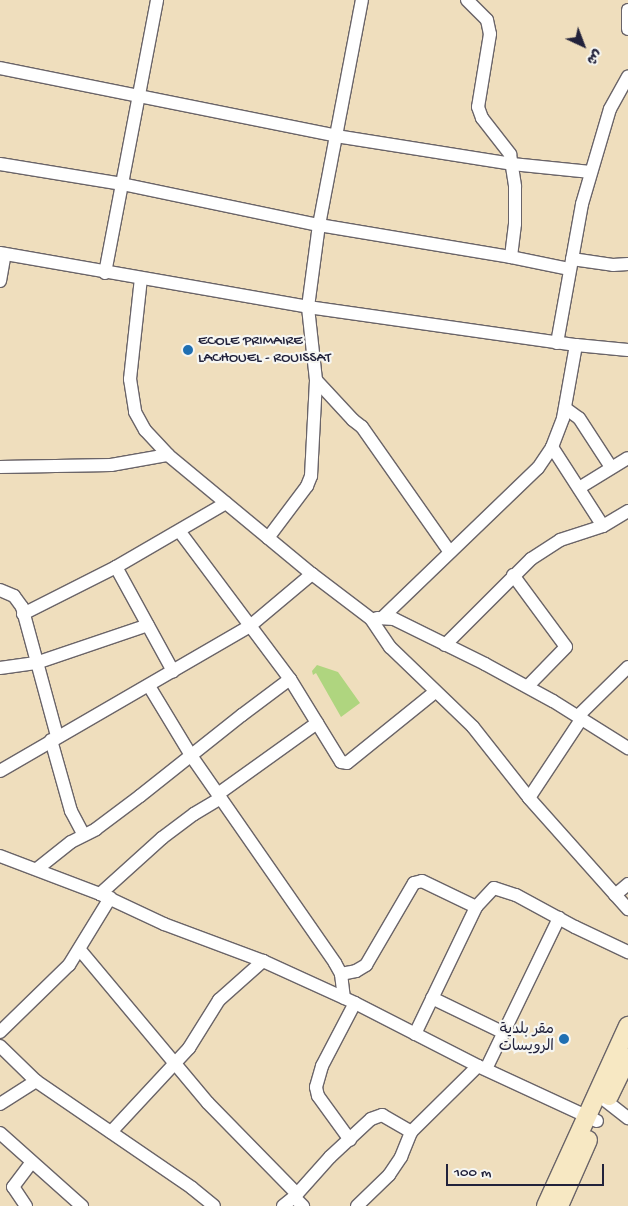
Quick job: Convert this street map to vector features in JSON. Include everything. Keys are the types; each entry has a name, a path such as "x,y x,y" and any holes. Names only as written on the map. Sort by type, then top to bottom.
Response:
{"main road":[{"path":"556,1204 628,1026"},
{"path":"592,1119 606,1101 628,1057"}],"street":[{"path":"104,273 157,0"},
{"path":"268,538 307,486 311,476 316,380 308,307 319,225 362,0"},
{"path":"467,0 487,20 490,34 478,107 482,118 507,147 512,164 515,187 511,257"},
{"path":"628,10 628,29"},
{"path":"0,68 336,136 512,164 591,172"},
{"path":"557,343 582,204 610,109 628,77"},
{"path":"0,164 122,184 319,225 511,257 571,264 628,264"},
{"path":"0,281 2,253 104,273 308,307 557,343 628,350"},
{"path":"141,278 130,379 131,397 135,412 145,430 168,455 312,574 377,618 394,619 528,686 628,748"},
{"path":"377,618 538,468 552,446 565,408 576,345"},
{"path":"316,380 362,427 450,552"},
{"path":"565,408 579,418 611,467"},
{"path":"552,446 603,526"},
{"path":"0,467 111,465 168,455"},
{"path":"579,488 628,458"},
{"path":"24,614 180,532 226,503"},
{"path":"445,645 530,559 552,544 603,526 628,511"},
{"path":"180,532 290,680 338,758 344,764 435,692"},
{"path":"116,567 173,671"},
{"path":"0,771 250,626 312,574"},
{"path":"513,575 566,647 528,686"},
{"path":"0,590 18,600 24,614 71,811 83,834"},
{"path":"377,618 390,647 473,727 529,798 628,909"},
{"path":"0,668 36,663 148,625"},
{"path":"529,798 580,717 628,668"},
{"path":"37,869 192,757 242,714 290,680"},
{"path":"149,686 192,757 336,963 341,974 350,1001 325,1059 316,1087 318,1096 350,1140"},
{"path":"0,1032 69,965 80,950 105,896 162,838 317,723"},
{"path":"0,856 105,896 164,924 263,961 350,1001 482,1068 592,1119"},
{"path":"341,974 356,971 366,965 414,883 422,881 476,907"},
{"path":"615,895 628,884"},
{"path":"415,1034 476,907 491,890 498,888 628,952"},
{"path":"357,1206 389,1174 401,1157 411,1132 482,1068 504,1034 559,918"},
{"path":"80,950 244,1142 298,1199"},
{"path":"111,1132 197,1036 219,1000 263,961"},
{"path":"432,998 504,1034"},
{"path":"0,1046 36,1081 192,1188 214,1206"},
{"path":"0,1104 36,1081"},
{"path":"606,1101 628,1118"},
{"path":"283,1206 298,1199 330,1157 371,1119 382,1115 411,1132"},
{"path":"0,1134 82,1206"},
{"path":"26,1206 13,1187 32,1162"}],"green space":[{"path":"317,665 338,672 360,703 341,717 316,673 313,675 312,671"}],"place":[{"name":"ECOLE PRIMAIRE LACHOUEL - ROUISSAT","path":"188,350"},
{"name":"مقر بلدية الرويسات","path":"564,1039"}]}
